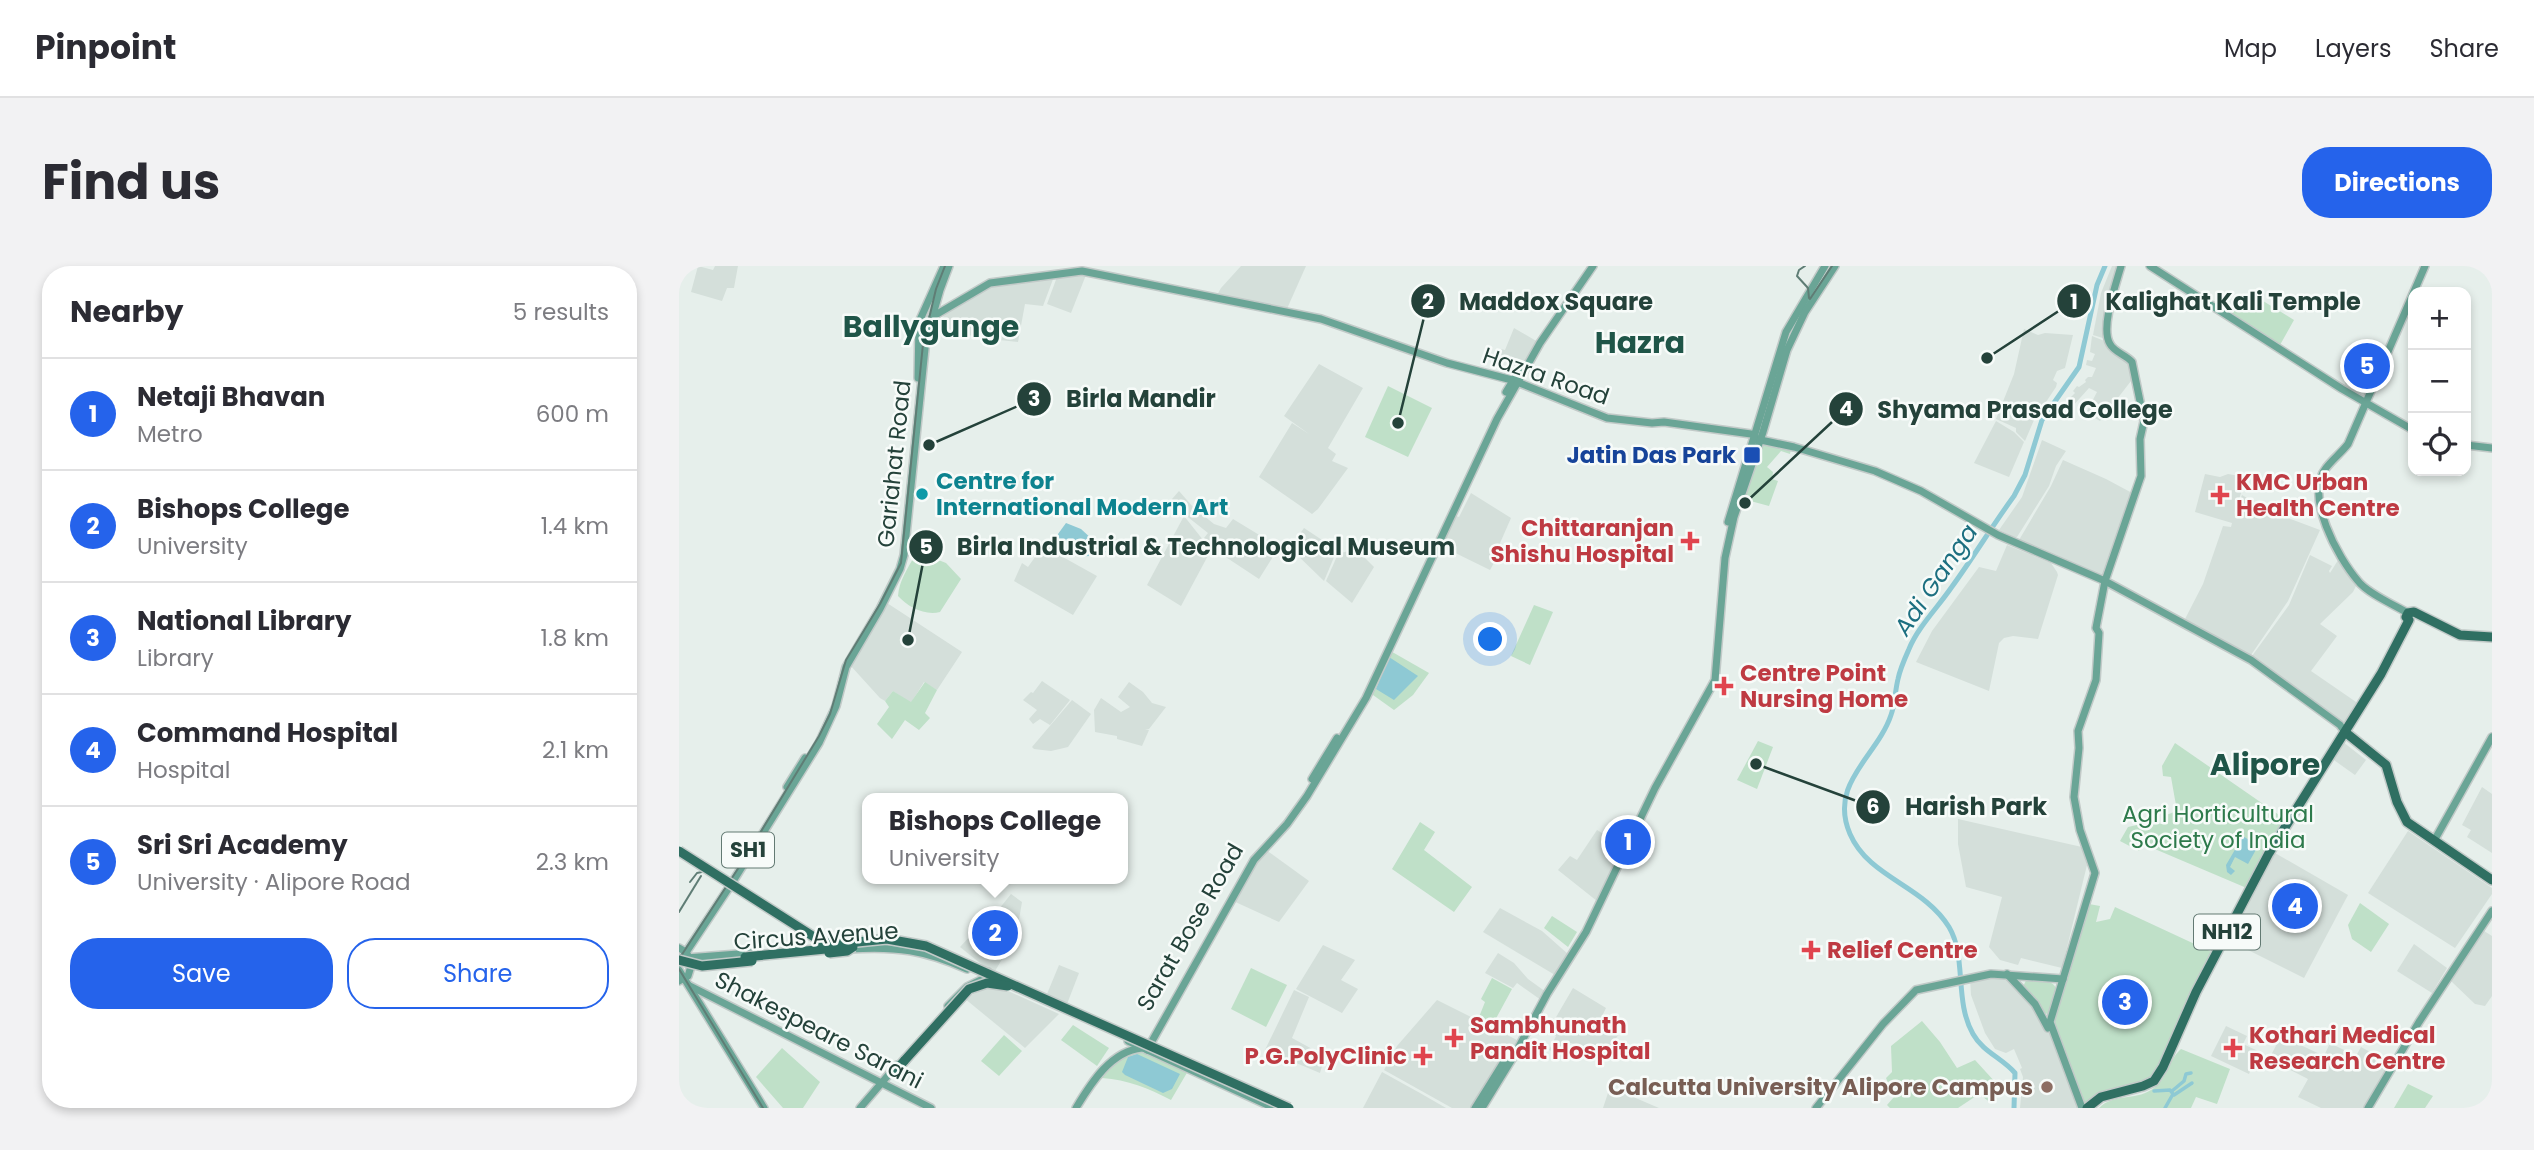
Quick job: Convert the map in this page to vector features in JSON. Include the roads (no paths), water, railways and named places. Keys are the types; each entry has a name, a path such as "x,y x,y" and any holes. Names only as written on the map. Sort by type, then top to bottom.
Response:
{"highway":[{"path":"2410,616 2460,635 2492,637"},
{"name":"NH12","path":"2082,1108 2101,1097 2154,1081 2217,949 2287,824 2381,674 2410,616"},
{"path":"2343,735 2386,765 2397,802 2407,822 2492,880"},
{"name":"NH12","path":"2095,1108 2116,1095 2145,1091 2162,1078 2287,824"},
{"path":"679,850 822,942 837,944 887,939 912,942 950,955 1289,1108"},
{"path":"680,958 695,965 726,964 847,951 852,945"},
{"path":"719,962 852,945 914,948 1030,994 1275,1106"},
{"path":"897,1069 947,1011 972,987 995,983 1030,994"}],"main road":[{"name":"Gariahat Road","path":"736,873 820,733 843,664 898,565 917,394 918,329 922,314 946,266"},
{"name":"Gariahat Road","path":"736,873 801,772 827,726 849,661 903,562 925,351 946,266"},
{"path":"1076,1108 1113,1059 1147,1045 1226,913 1254,860 1287,824 1307,796 1366,698 1514,381 1556,314 1591,266"},
{"path":"1514,381 1591,266"},
{"path":"1482,1108 1585,933 1655,788 1713,679 1727,544 1786,331 1825,266"},
{"path":"1757,436 1794,332 1835,266"},
{"path":"2048,1020 2095,873 2074,807 2080,721 2097,680 2099,634 2096,628 2105,580 2141,476 2140,439 2144,421 2132,362 2112,348 2108,338 2109,309 2121,266"},
{"path":"2150,266 2309,369 2408,427"},
{"path":"2158,266 2165,270 2165,275"},
{"path":"2417,287 2426,266"},
{"path":"2410,616 2359,583 2333,545 2321,507 2319,486 2326,468 2348,444 2368,403 2406,307 2426,266"},
{"name":"Hazra Road","path":"932,317 989,283 1082,271 1321,319 1447,363 1514,381 1607,418 1664,422 1757,436 1892,477 1999,534"},
{"path":"2406,307 2408,304"},
{"path":"922,314 932,317"},
{"path":"2471,446 2492,448"},
{"path":"1999,534 2105,580"},
{"path":"1999,534 2105,580 2200,630 2265,668 2340,725 2343,735"},
{"path":"1475,1108 1582,931 1655,779 1713,679"},
{"path":"2434,841 2492,737"},
{"path":"679,850 830,947 890,943 921,947 974,967"},
{"name":"SH1","path":"680,958 736,873"},
{"path":"2370,1108 2492,913"},
{"name":"Circus Avenue","path":"692,961 830,947 913,950 990,975 1275,1106 1295,1108"},
{"name":"Circus Avenue","path":"692,961 719,962 830,947"},
{"path":"685,981 692,961 680,958 685,981 764,1108"},
{"path":"1814,1108 1862,1044 1911,989 1949,978 1991,974 2063,979"},
{"path":"2006,974 2048,1020 2082,1108"},
{"path":"884,1082 967,993 990,975"},
{"path":"862,1108 959,994 972,983 990,975"},
{"path":"1814,1108 1904,1000 1916,990 1971,976"},
{"name":"Shakespeare Sarani","path":"685,981 931,1108"}],"water":[{"path":"1066,523 1081,529 1106,552 1080,556 1056,544 1058,534"},
{"path":"1389,657 1418,676 1394,700 1376,689"},
{"path":"2243,836 2258,846 2248,864 2235,857 2230,867 2235,871 2231,875 2227,872 2226,865"},
{"path":"1137,1054 1180,1074 1172,1089 1163,1093 1122,1072 1128,1057"}],"waterway":[{"name":"Adi Ganga","path":"2014,1108 2015,1073 1982,1046 1967,1021 1958,952 1949,927 1925,901 1883,872 1859,849 1850,834 1845,816 1845,800 1857,771 1876,744 1891,715 1900,671 1913,641 2014,496 2025,475 2042,420 2079,367 2097,285 2105,266"},
{"path":"2172,1091 2184,1081 2186,1074 2191,1073"},
{"path":"2174,1095 2192,1083"},
{"path":"2154,1091 2170,1090 2173,1094 2165,1108"}],"tram line":[{"path":"679,959 819,736 830,714 846,660 901,563 923,344 936,289 945,266"},
{"path":"1805,266 1799,270 1797,276 1808,288 1809,298"},
{"path":"1810,299 1832,266"},
{"path":"690,882 697,873 711,870 726,879 726,887"},
{"path":"679,912 701,876"},
{"path":"679,969 763,1108"}],"place":[{"name":"Kalighat Kali Temple","path":"1987,358"},
{"name":"Sri Sri Academy","path":"2367,366"},
{"name":"Maddox Square","path":"1398,423"},
{"name":"Birla Mandir","path":"929,445"},
{"name":"Jatin Das Park","path":"1752,455"},
{"name":"Centre for International Modern Art","path":"922,494"},
{"name":"KMC Urban Health Centre","path":"2220,495"},
{"name":"Shyama Prasad College","path":"1745,503"},
{"name":"Chittaranjan Shishu Hospital","path":"1690,541"},
{"name":"Birla Industrial & Technological Museum","path":"908,640"},
{"name":"Centre Point Nursing Home","path":"1724,686"},
{"name":"Harish Park","path":"1756,764"},
{"name":"Netaji Bhavan","path":"1628,842"},
{"name":"Command Hospital","path":"2295,906"},
{"name":"Bishops College","path":"995,933"},
{"name":"Relief Centre","path":"1811,950"},
{"name":"National Library","path":"2125,1002"},
{"name":"Sambhunath Pandit Hospital","path":"1454,1038"},
{"name":"Kothari Medical Research Centre","path":"2233,1048"},
{"name":"P.G.PolyClinic","path":"1423,1056"},
{"name":"Calcutta University Alipore Campus","path":"2047,1087"}],"district":[{"name":"Ballygunge","path":"931,327"},
{"name":"Hazra","path":"1640,343"},
{"name":"Alipore","path":"2265,765"}],"park label":[{"name":"Agri Horticultural Society of India","path":"2218,827"}]}
